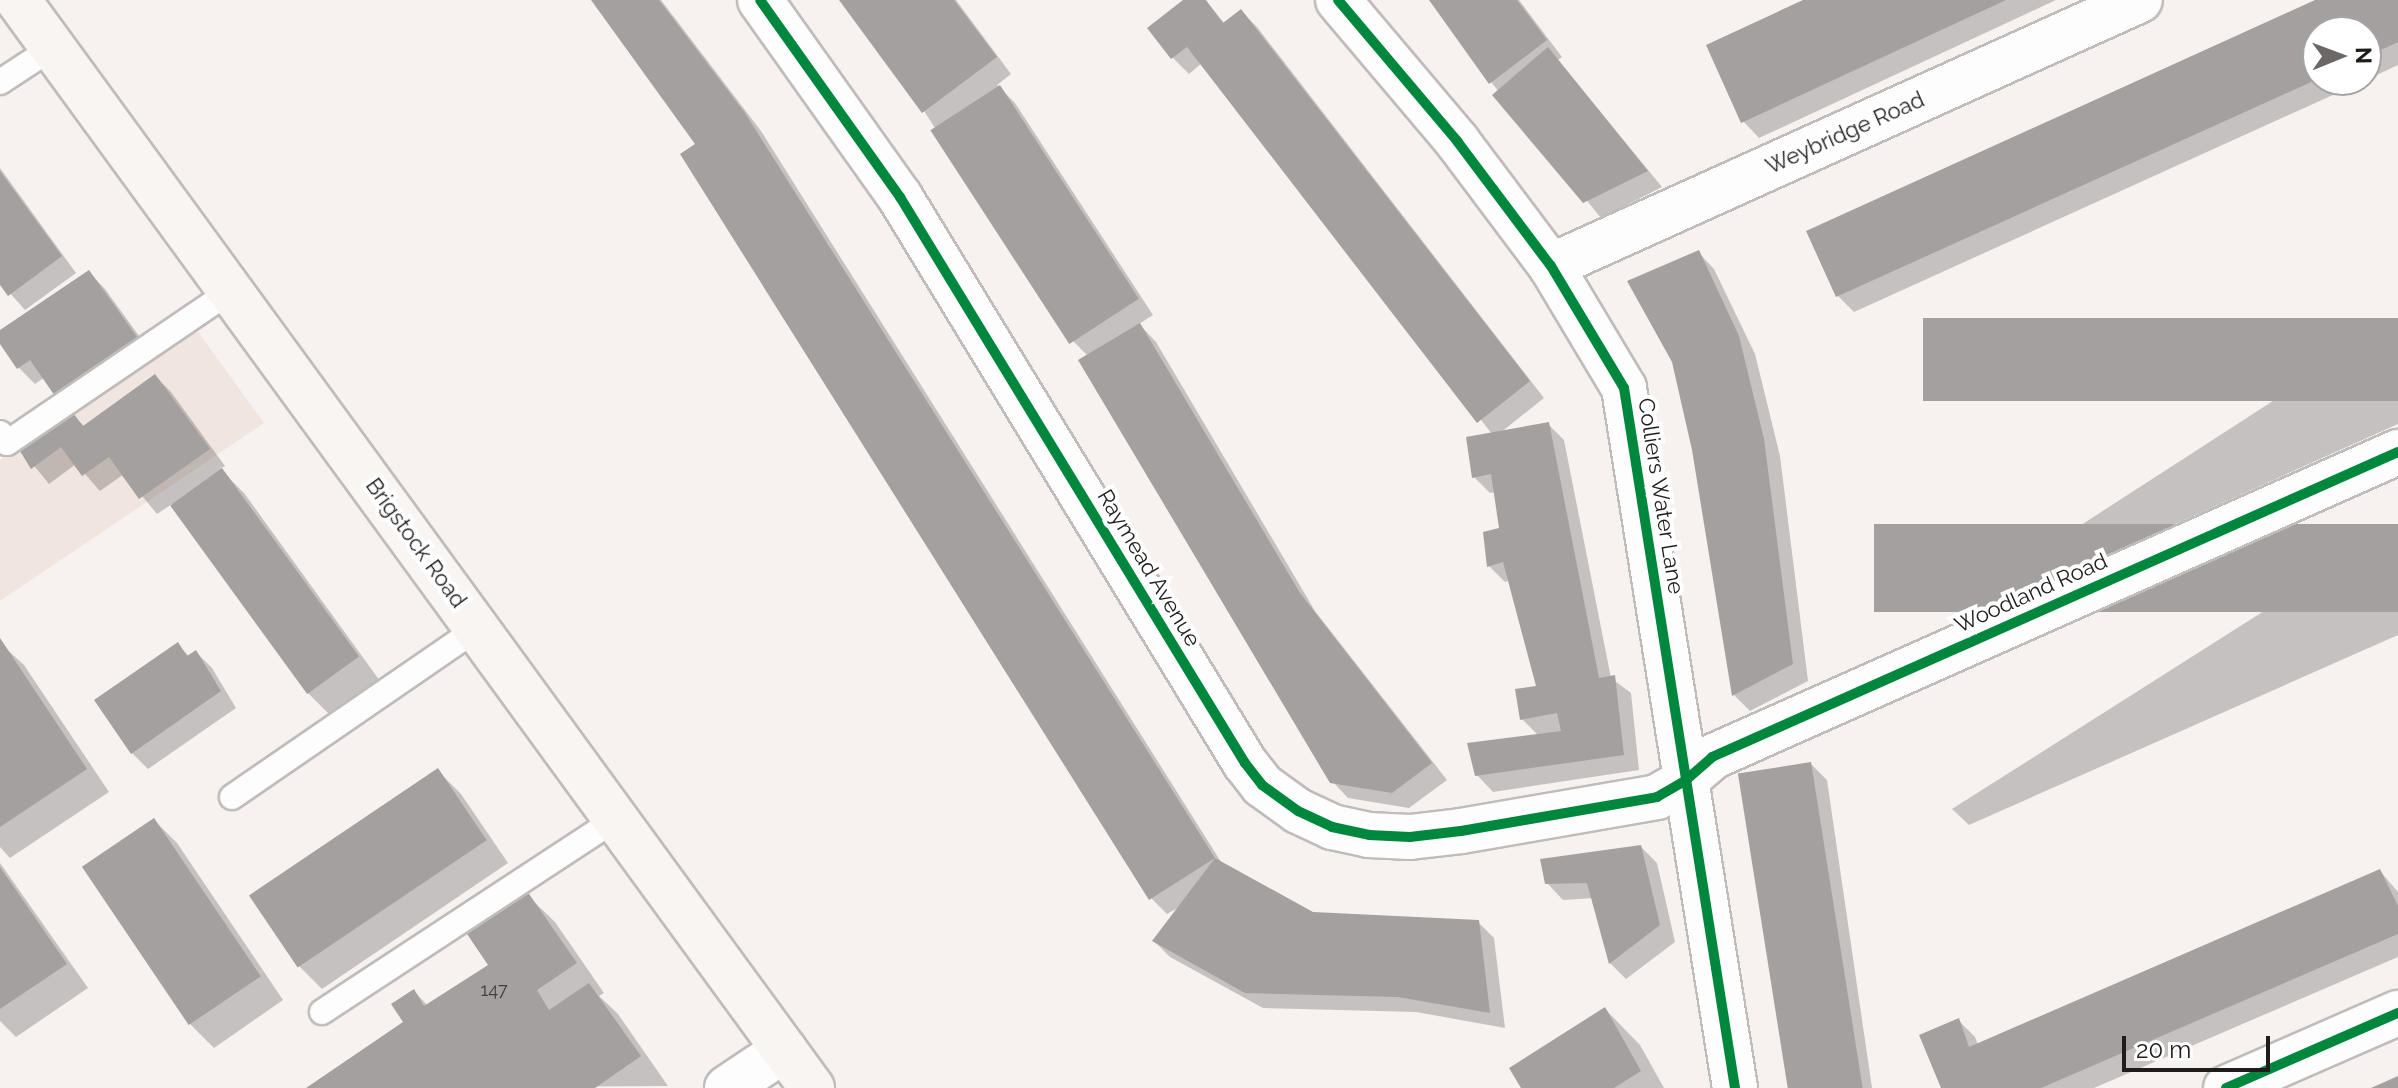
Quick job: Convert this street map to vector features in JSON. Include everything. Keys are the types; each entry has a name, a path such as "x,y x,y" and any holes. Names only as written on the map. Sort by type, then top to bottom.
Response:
{"main road":[{"name":"Brigstock Road","path":"18,0 812,1088"}],"street":[{"name":"Raymead Avenue","path":"760,0 900,197 1245,763 1262,785 1298,811 1332,827 1369,835 1410,837 1657,797 1686,780"},
{"name":"Colliers Water Lane","path":"1338,0 1457,141 1551,266 1624,388 1735,1088"},
{"name":"Weybridge Road","path":"1551,266 2140,0"},
{"name":"Woodland Road","path":"1686,780 1712,757 2398,452"},
{"path":"2226,1088 2398,1013"},
{"path":"727,1088 784,1050"}],"lane":[{"path":"0,82 52,48"},
{"path":"0,433 7,443 231,291"},
{"path":"232,797 478,628"},
{"path":"322,1012 616,819"}],"shaded area":[{"path":"196,329 264,423 0,601 0,460"}],"building":[{"path":"591,0 659,0 745,113 1215,858 1149,900 680,154 695,144"},
{"path":"839,0 954,0 997,57 922,113"},
{"path":"1183,0 1206,0 1223,23 1241,9 1530,381 1477,423 1187,47 1171,59 1147,28"},
{"path":"1429,0 1517,0 1547,40 1489,84"},
{"path":"1803,0 2006,0 1741,123 1706,45"},
{"path":"2315,0 2398,0 2398,42 2382,50 2382,16 2302,16 2302,86 1836,297 1806,231"},
{"path":"1548,47 1648,171 1583,203 1492,95"},
{"path":"1000,85 1139,299 1069,344 930,130"},
{"path":"0,171 62,256 8,296 0,285"},
{"path":"1699,250 1739,336 1764,439 1793,664 1732,696 1692,450 1672,362 1627,281"},
{"path":"89,270 140,341 57,399 30,360 17,369 0,344 0,330"},
{"path":"1923,318 2398,318 2398,401 1923,401"},
{"path":"1140,323 1300,593 1432,763 1392,793 1330,783 1078,360"},
{"path":"155,374 210,449 139,499 109,457 82,476 61,447 31,469 20,451 73,413 83,426"},
{"path":"1549,422 1599,678 1615,675 1624,755 1475,776 1467,743 1561,731 1557,713 1520,720 1515,689 1536,686 1503,562 1487,567 1483,532 1499,528 1491,474 1472,478 1466,437"},
{"path":"222,468 359,657 307,694 170,506"},
{"path":"1874,524 2398,524 2398,612 1874,612"},
{"path":"0,638 87,769 0,827"},
{"path":"178,642 187,656 196,650 221,691 131,754 94,700"},
{"path":"1811,762 1863,1088 1788,1088 1738,774"},
{"path":"438,768 487,840 298,968 249,895"},
{"path":"154,818 261,976 189,1025 82,867"},
{"path":"1641,845 1660,925 1609,964 1587,883 1545,884 1540,859"},
{"path":"1215,858 1313,912 1479,920 1490,1013 1398,997 1245,993 1152,941"},
{"path":"0,867 67,964 0,1009"},
{"path":"2380,869 2398,906 2398,934 2041,1088 1941,1088 1919,1035 1959,1018 1969,1047"},
{"path":"527,891 577,963 537,990 549,1010 589,983 641,1056 595,1088 306,1088 403,1022 391,1004 414,989 424,1006 488,965 465,931"},
{"path":"1605,1007 1641,1071 1614,1088 1521,1088 1509,1068"},
{"path":"2398,1076 2398,1088 2371,1088"}],"cycle path":[{"path":"760,0 900,197 1245,763 1262,785 1298,811 1332,827 1369,835 1410,837 1657,797 1686,780 1712,757 2398,452"},
{"path":"1338,0 1457,141 1551,266 1624,388 1735,1088"},
{"path":"2226,1088 2398,1013"}]}
